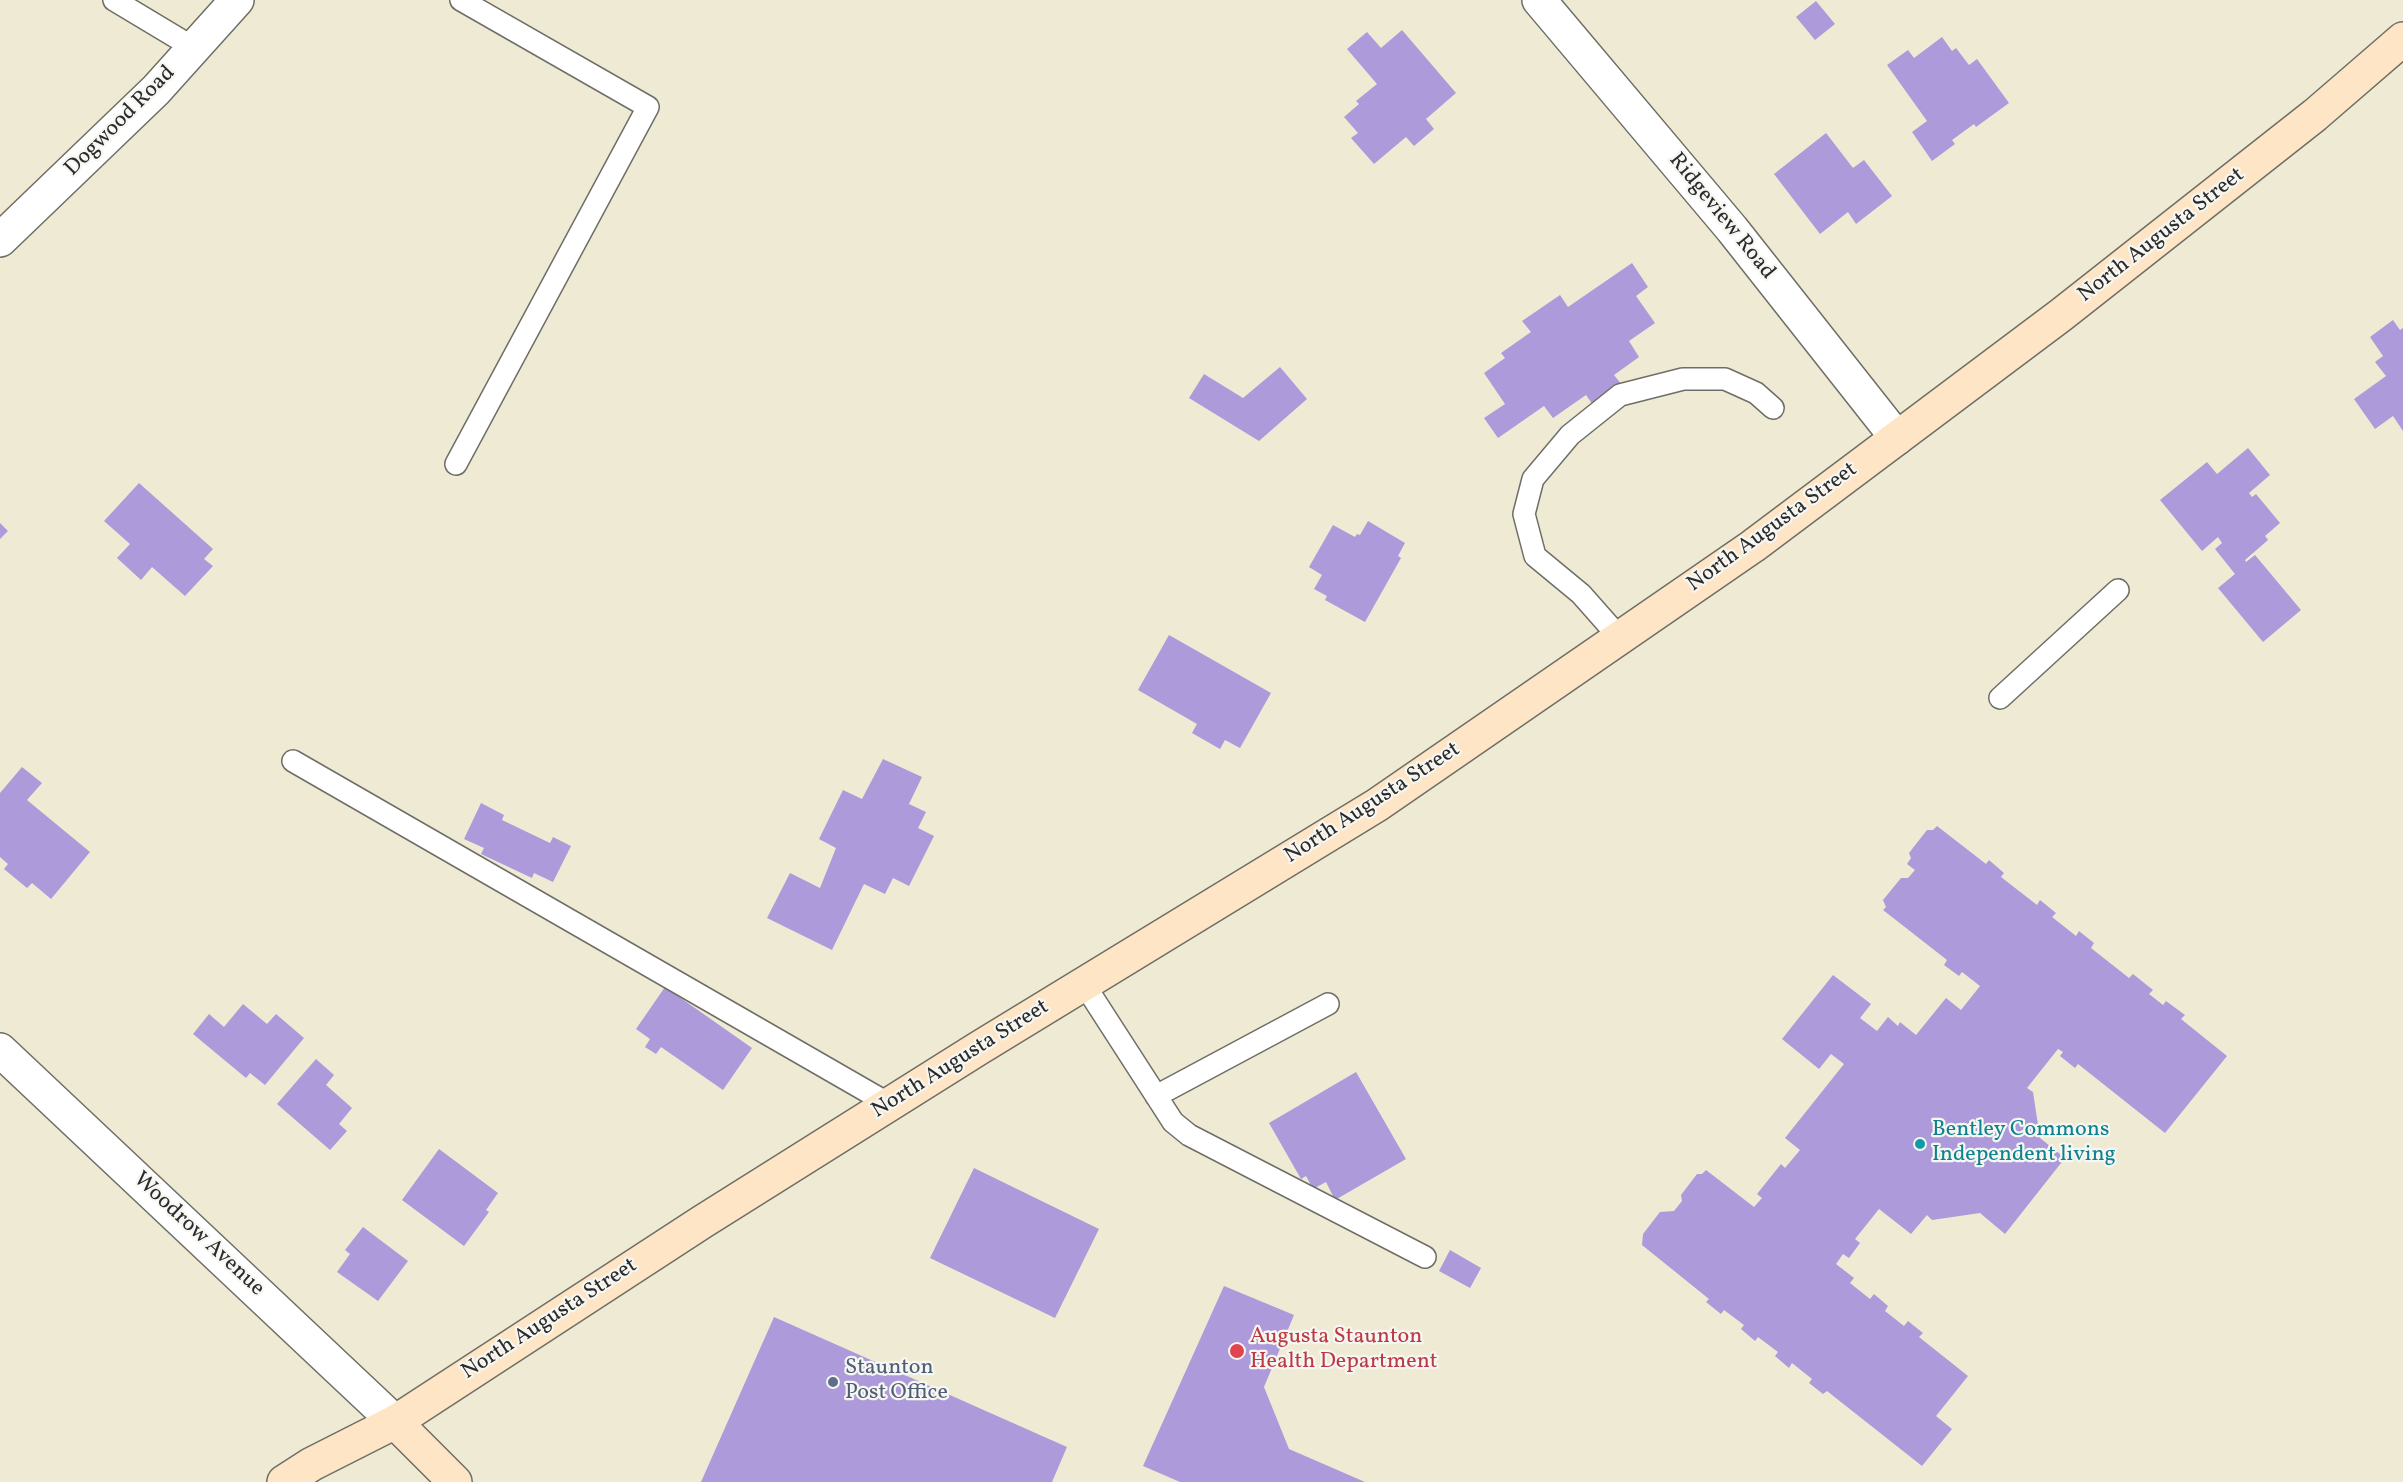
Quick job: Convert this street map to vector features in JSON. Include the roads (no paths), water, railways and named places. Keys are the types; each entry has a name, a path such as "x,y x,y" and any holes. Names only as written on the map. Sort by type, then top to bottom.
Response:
{"main road":[{"name":"North Augusta Street","path":"284,1482 312,1464 395,1422 628,1269 890,1104 1377,805 1753,546 2061,315 2315,115 2403,39"},
{"path":"395,1422 455,1482"}],"street":[{"name":"Dogwood Road","path":"0,240 156,90 237,0"},
{"name":"Ridgeview Road","path":"1539,0 1732,229 1897,438"},
{"name":"Woodrow Avenue","path":"0,1050 395,1422"}],"lane":[{"path":"114,0 194,48"},
{"path":"456,464 648,106 461,0"},
{"path":"1619,637 1581,594 1535,556 1524,514 1533,479 1569,435 1620,395 1683,379 1725,379 1756,393 1773,408"},
{"path":"2000,698 2118,590"},
{"path":"293,761 890,1104"},
{"path":"1084,984 1173,1122 1189,1135 1425,1257"},
{"path":"1156,1096 1328,1004"}],"place":[{"name":"Bentley Commons Independent living","path":"1920,1144"},
{"name":"Augusta Staunton Health Department","path":"1237,1351"},
{"name":"Staunton Post Office","path":"833,1382"}]}
